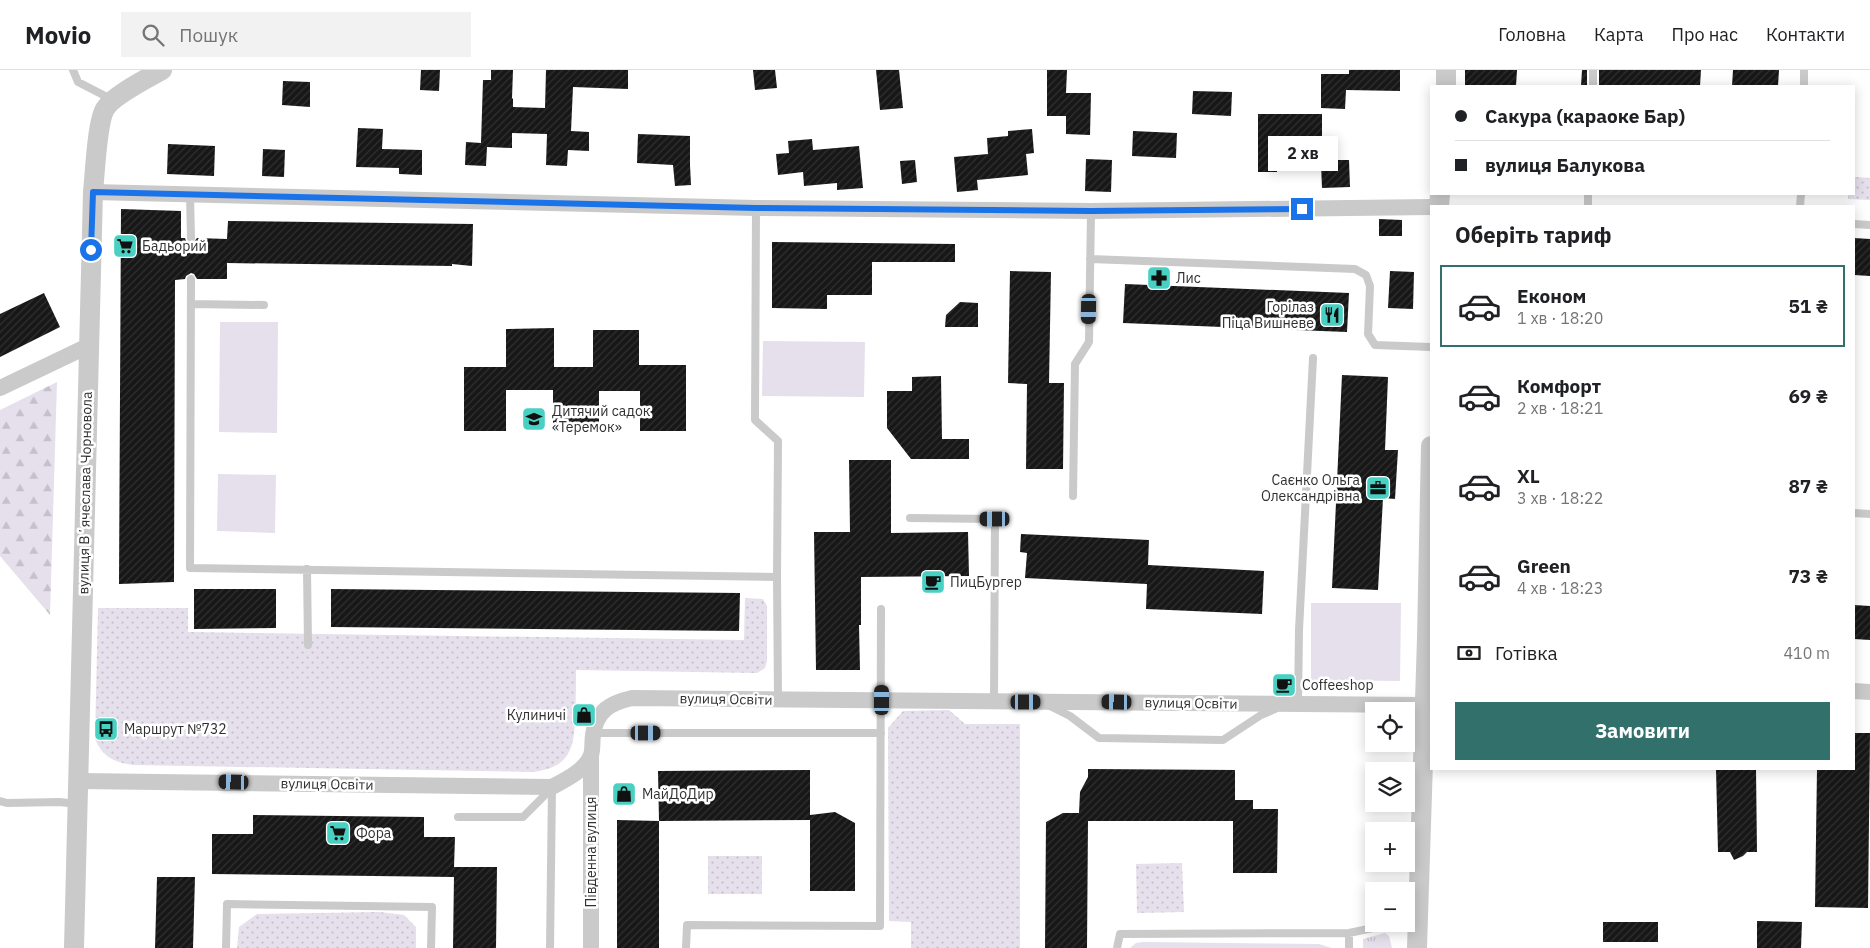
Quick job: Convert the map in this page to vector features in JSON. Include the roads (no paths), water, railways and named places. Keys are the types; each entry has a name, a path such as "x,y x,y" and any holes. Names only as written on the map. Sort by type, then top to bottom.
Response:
{"street":[{"path":"112,100 162,70"},
{"path":"1446,70 1446,85"},
{"name":"вулиця Вʼячеслава Чорновола","path":"74,948 93,192 100,125 104,109 112,100"},
{"path":"93,192 756,208 1091,211 1430,207"},
{"path":"0,388 88,346"},
{"path":"1417,948 1415,919 1428,675 1430,522"},
{"path":"1855,691 1870,692"},
{"name":"вулиця Освіти","path":"79,780 552,787 576,774 591,755 593,733 602,711 616,702 632,698 1425,705"},
{"name":"Південна вулиця","path":"591,755 591,948"}],"lane":[{"path":"74,70 78,82 112,100"},
{"path":"1593,70 1593,85"},
{"path":"1804,70 1804,85"},
{"path":"190,195 190,238"},
{"path":"756,208 755,420 778,441 778,699"},
{"path":"1073,496 1075,364 1089,342 1091,211"},
{"path":"1855,224 1870,225"},
{"path":"1090,259 1355,269 1366,275 1370,286 1368,334 1375,345 1430,347"},
{"path":"191,279 190,568 777,577"},
{"path":"191,304 264,305"},
{"path":"1042,702 1070,716 1099,738 1223,740 1261,715 1292,704 1299,630 1313,358"},
{"path":"1855,513 1870,514"},
{"path":"910,518 995,519 994,701"},
{"path":"306,569 308,645"},
{"path":"686,948 687,925 880,926 881,609"},
{"path":"593,733 882,733"},
{"path":"458,817 523,817 552,787"},
{"path":"550,948 552,787"},
{"path":"0,801 7,803 60,802 78,804"},
{"path":"226,948 227,904 432,907 431,948"},
{"path":"1117,948 1120,934 1349,933 1365,930"},
{"path":"1349,933 1349,948"}],"place":[{"name":"Бадьорий","path":"125,246"},
{"name":"Лис","path":"1159,278"},
{"name":"Горілаз Піца Вишневе","path":"1332,315"},
{"name":"Дитячий садок «Теремок»","path":"534,419"},
{"name":"Саєнко Ольга Олександрівна","path":"1378,488"},
{"name":"ПицБургер","path":"933,582"},
{"name":"Coffeeshop","path":"1284,685"},
{"name":"Кулиничі","path":"584,715"},
{"name":"Маршрут №732","path":"106,729"},
{"name":"МайДоДир","path":"624,794"},
{"name":"Фора","path":"338,833"}]}
